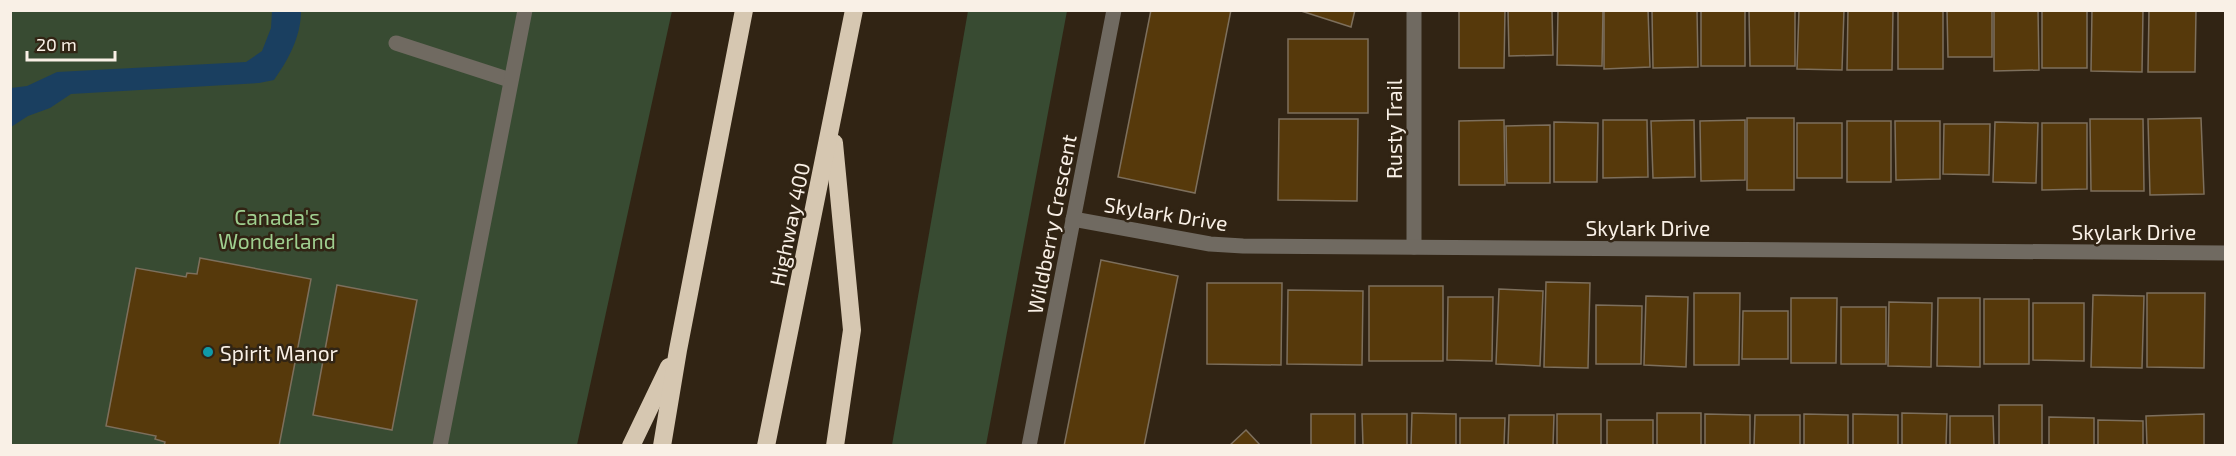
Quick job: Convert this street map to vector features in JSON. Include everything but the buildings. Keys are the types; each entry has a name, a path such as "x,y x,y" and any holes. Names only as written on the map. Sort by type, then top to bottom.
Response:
{"highway":[{"path":"662,446 678,350 744,10"},
{"name":"Highway 400","path":"766,446 854,10"},
{"path":"832,123 852,330 835,446"},
{"path":"631,446 678,350"}],"street":[{"path":"440,446 525,10"},
{"name":"Wildberry Crescent","path":"1029,446 1114,10"},
{"name":"Rusty Trail","path":"1414,10 1414,247"},
{"path":"396,43 510,80"},
{"name":"Skylark Drive","path":"1073,219 1210,243 1243,246 2226,253"}],"green space":[{"name":"Canada's Wonderland","path":"11,11 672,11 577,445 11,445"},
{"path":"968,11 1067,11 986,445 892,445"}],"water":[{"path":"272,11 301,11 299,29 293,47 274,80 259,83 71,94 50,108 28,116 11,127 11,88 27,86 57,72 246,62 262,51 271,28"}],"place":[{"name":"Spirit Manor","path":"208,352"}]}
